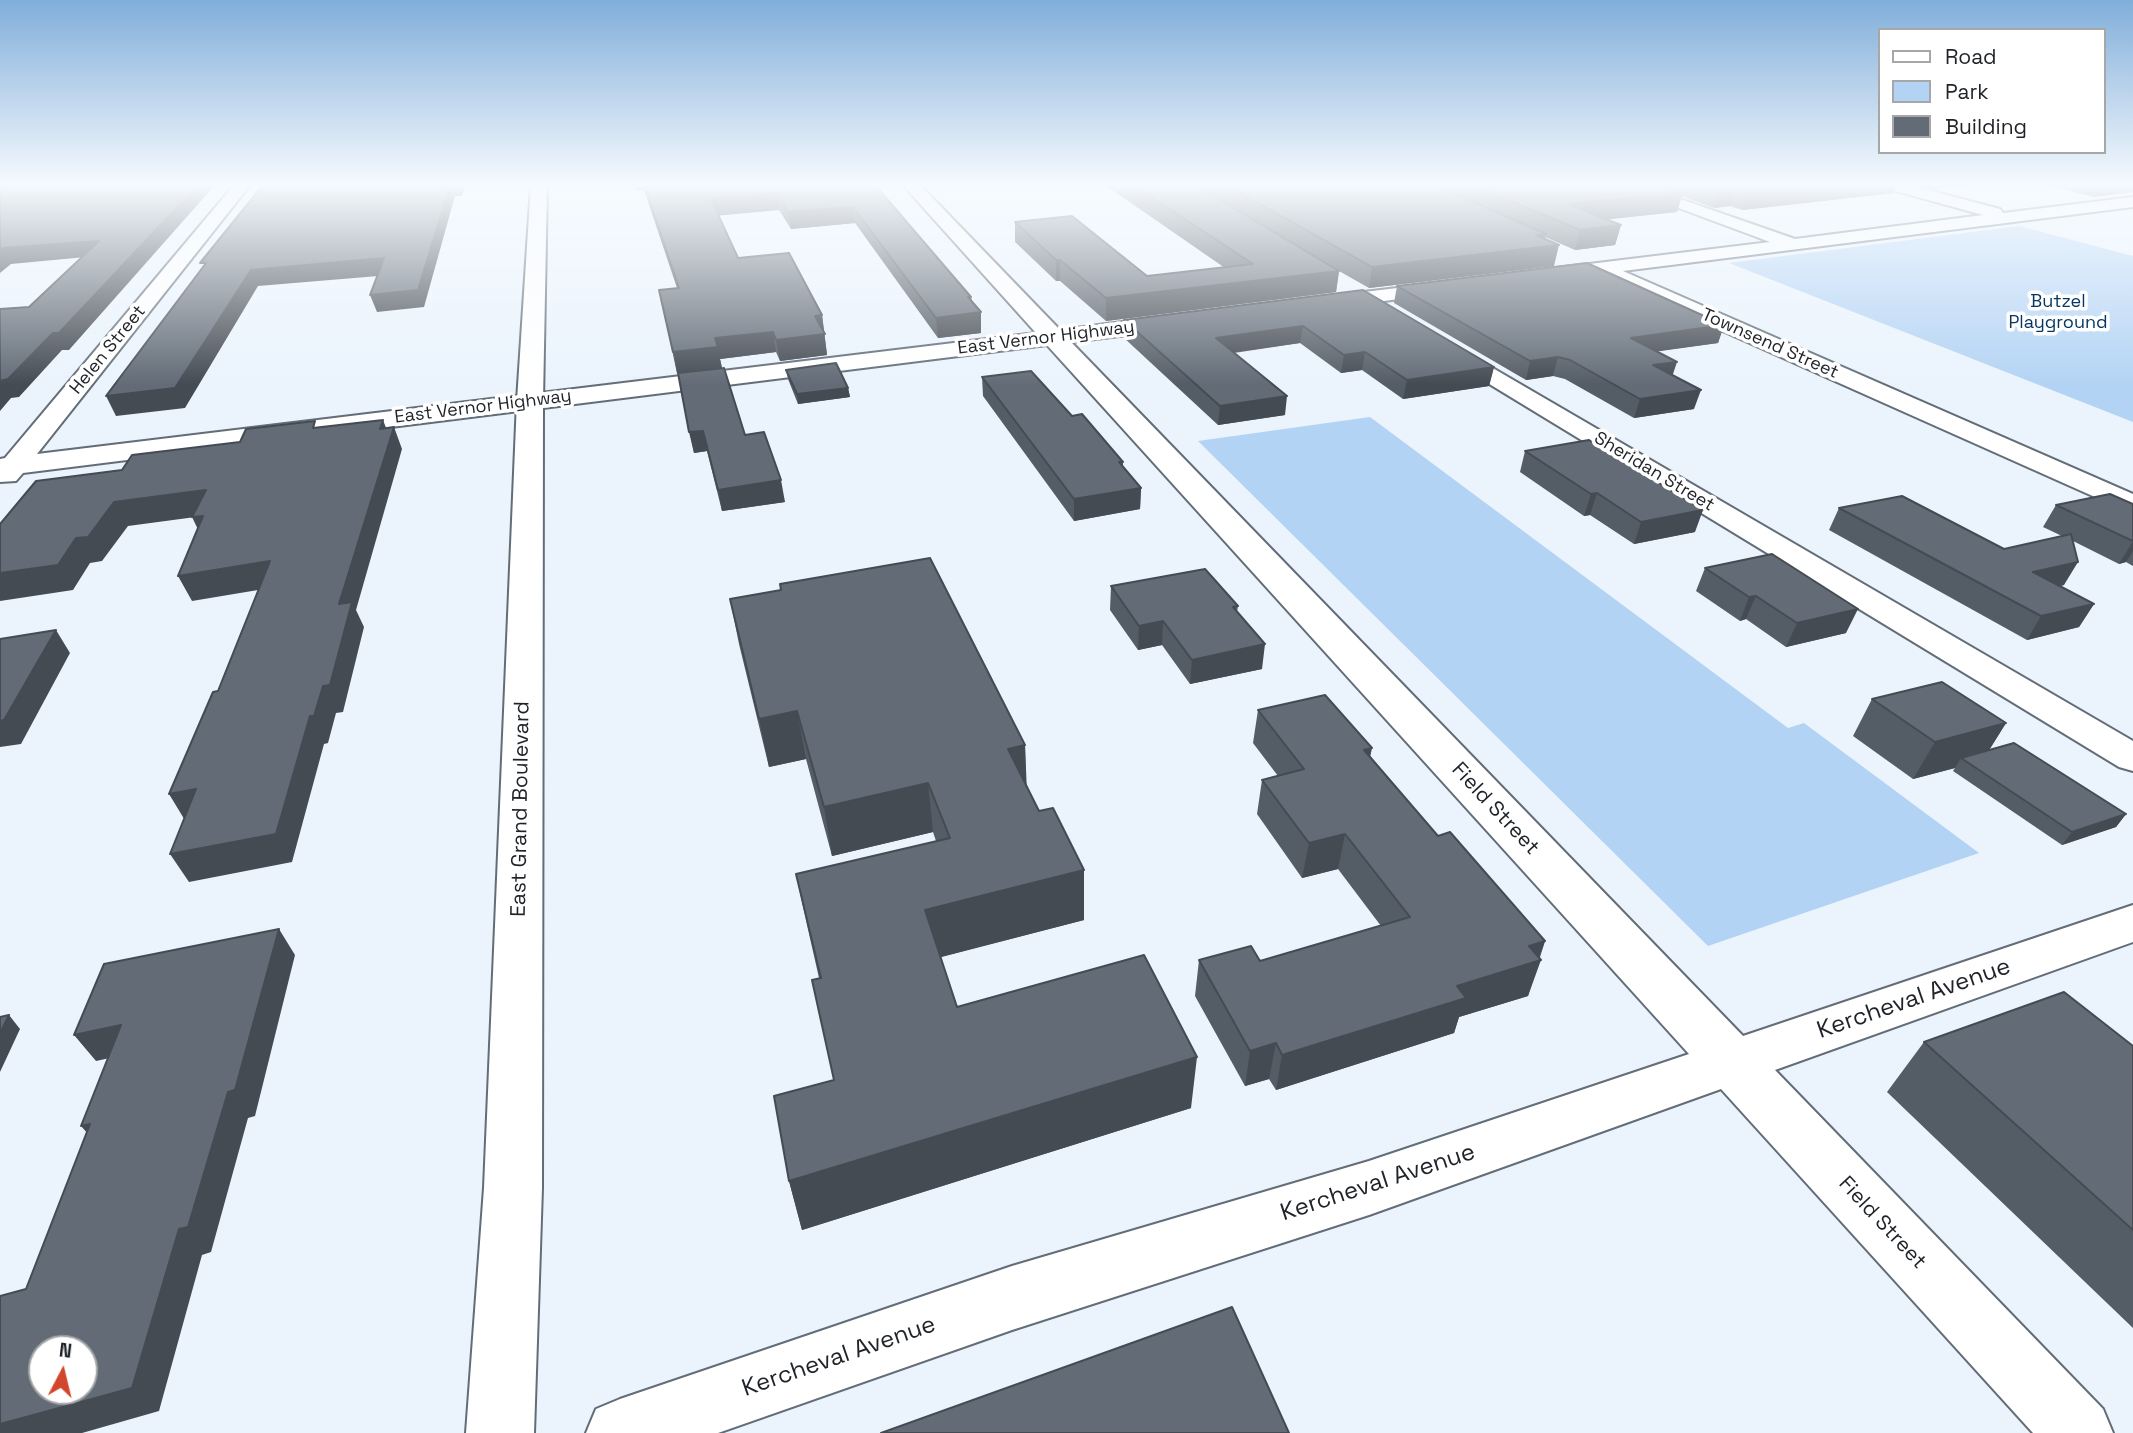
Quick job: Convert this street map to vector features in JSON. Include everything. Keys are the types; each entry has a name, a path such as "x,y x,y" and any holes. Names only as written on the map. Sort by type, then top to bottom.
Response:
{"street":[{"name":"Helen Street","path":"4,472 187,252"},
{"name":"East Grand Boulevard","path":"500,1433 513,1188 530,401 536,252"},
{"name":"Field Street","path":"973,252 2079,1433"},
{"name":"Townsend Street","path":"1558,252 2133,505"},
{"path":"1533,277 1739,252"},
{"name":"Sheridan Street","path":"1323,274 2133,758"},
{"path":"1299,306 1467,285"},
{"name":"East Vernor Highway","path":"4,472 530,401 1194,319"},
{"name":"Kercheval Avenue","path":"620,1433 1024,1294 1369,1188 2133,923"}],"green space":[{"name":"Butzel Playground","path":"1816,252 2117,252 2133,256 2133,422 1729,263"},
{"path":"1370,417 1788,728 1804,723 1979,853 1708,946 1198,441"}],"building":[{"path":"87,252 135,252 59,333 53,333 8,379 0,381 0,309 29,307"},
{"path":"209,252 430,252 418,290 370,295 384,258 251,270 175,388 106,396 206,263 200,263"},
{"path":"667,252 735,252 738,258 789,253 822,315 815,316 825,334 776,340 773,332 715,338 718,347 673,352 659,290 679,288"},
{"path":"887,252 932,252 981,312 936,318"},
{"path":"1047,252 1117,252 1147,276 1253,264 1235,252 1307,252 1339,271 1106,298"},
{"path":"1345,252 1501,252 1372,267"},
{"path":"1587,263 1724,325 1631,338 1677,362 1653,365 1701,390 1640,399 1570,360 1558,357 1530,361 1397,286"},
{"path":"1363,290 1494,367 1407,380 1365,352 1344,355 1303,326 1216,338 1287,396 1220,406 1124,320"},
{"path":"836,363 848,388 797,394 786,370"},
{"path":"724,368 745,435 764,432 781,480 718,490 703,431 689,432 678,373"},
{"path":"1031,371 1072,416 1082,414 1123,462 1119,462 1141,488 1074,499 982,377"},
{"path":"383,420 380,429 394,427 339,604 352,602 330,685 323,686 314,716 310,716 276,834 170,854 196,789 169,794 213,692 218,691 270,561 178,576 203,516 192,517 206,490 114,502 88,537 76,538 58,565 0,573 0,524 36,481 122,470 132,455 240,442 246,429 315,421 313,428"},
{"path":"1589,440 1703,510 1641,522 1597,493 1591,494 1525,451"},
{"path":"2110,494 2133,504 2133,541 2056,505"},
{"path":"1902,496 2004,549 2071,534 2078,562 2033,572 2094,604 2041,616 1839,508"},
{"path":"1772,554 1858,609 1797,623 1756,596 1749,597 1705,568"},
{"path":"930,558 1025,745 1008,749 1039,811 1053,808 1084,870 925,910 957,1007 1144,955 1197,1057 789,1181 774,1096 834,1080 812,980 821,978 796,874 950,838 928,783 824,807 797,711 759,719 730,599 781,590 780,584"},
{"path":"1205,569 1238,606 1233,607 1265,644 1192,660 1163,621 1139,626 1111,586"},
{"path":"56,630 4,720 0,721 0,639"},
{"path":"1942,682 2006,723 1935,742 1872,699"},
{"path":"1325,695 1372,748 1364,750 1438,836 1450,832 1545,941 1529,946 1541,960 1457,986 1466,998 1282,1055 1276,1043 1250,1051 1199,960 1251,946 1260,961 1410,917 1345,834 1309,843 1262,780 1304,769 1258,710"},
{"path":"2014,743 2126,814 2072,832 1961,758"},
{"path":"279,929 235,1090 228,1092 188,1227 179,1229 132,1388 98,1397 98,1335 28,1335 28,1405 70,1405 0,1424 0,1296 26,1289 90,1124 81,1126 121,1025 74,1035 104,964"},
{"path":"2064,992 2133,1046 2133,1230 1924,1042"},
{"path":"9,1015 0,1033 0,1017"},
{"path":"1232,1307 1289,1433 881,1433"}]}
